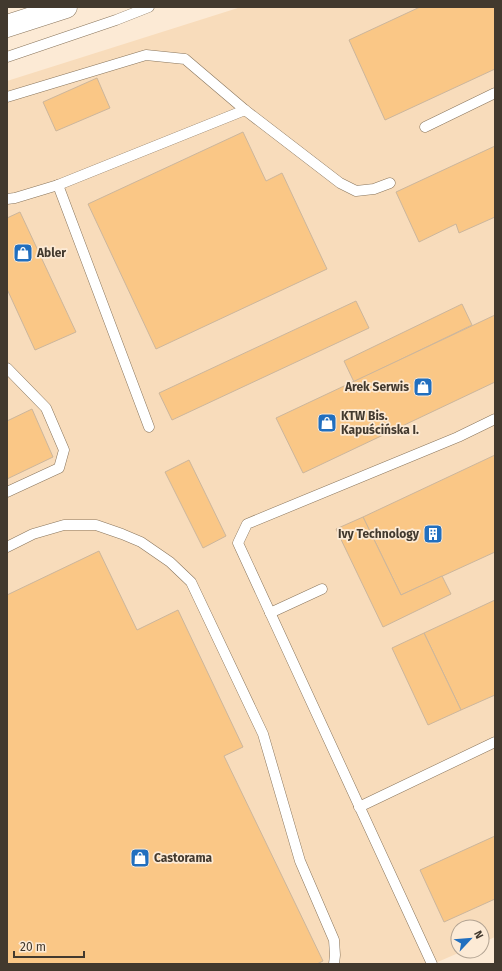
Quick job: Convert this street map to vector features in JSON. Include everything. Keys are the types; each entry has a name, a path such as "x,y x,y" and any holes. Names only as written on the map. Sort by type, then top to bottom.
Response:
{"street":[{"path":"7,26 66,7"}],"lane":[{"path":"7,57 116,20 149,7"},
{"path":"7,97 146,55 185,60 245,110 340,183 356,191 374,189 390,183"},
{"path":"425,127 495,93"},
{"path":"7,199 58,185 245,110"},
{"path":"58,185 149,427"},
{"path":"7,368 46,408 64,450 59,468 7,492"},
{"path":"432,964 238,543 247,524 458,437 495,419"},
{"path":"7,547 33,534 64,525 96,525 141,542 170,562 191,582 263,734 300,861 334,940 334,964"},
{"path":"270,613 322,589"},
{"path":"359,807 495,742"}],"shaded area":[{"path":"241,7 495,7 495,937 490,939 490,919 450,919 450,957 433,964 7,964 7,81"}],"building":[{"path":"420,7 495,7 495,69 385,120 349,40"},
{"path":"97,78 110,108 56,131 43,102"},
{"path":"243,132 266,181 282,173 327,269 156,349 88,204"},
{"path":"495,146 495,217 459,233 456,224 419,242 396,192"},
{"name":"Abler","path":"20,212 76,332 35,350 7,289 7,218"},
{"path":"356,301 369,328 172,420 159,393"},
{"path":"462,304 472,325 354,382 344,361"},
{"path":"495,315 495,382 303,473 276,418"},
{"path":"32,409 53,457 7,479 7,421"},
{"name":"Ivy Technology","path":"495,455 495,552 401,595 363,517"},
{"path":"189,460 226,536 203,548 165,472"},
{"path":"363,517 401,595 442,576 451,594 383,627 336,529"},
{"name":"Castorama","path":"99,551 137,630 178,610 243,747 224,756 323,961 317,964 7,964 7,595"},
{"path":"495,600 495,695 461,710 424,633"},
{"path":"424,633 461,710 428,725 392,648"},
{"path":"495,836 495,899 444,922 420,870"}],"place":[{"name":"Abler","path":"23,253"},
{"name":"Arek Serwis","path":"423,387"},
{"name":"KTW Bis. Kapuścińska I.","path":"327,423"},
{"name":"Ivy Technology","path":"433,534"},
{"name":"Castorama","path":"140,858"}]}
